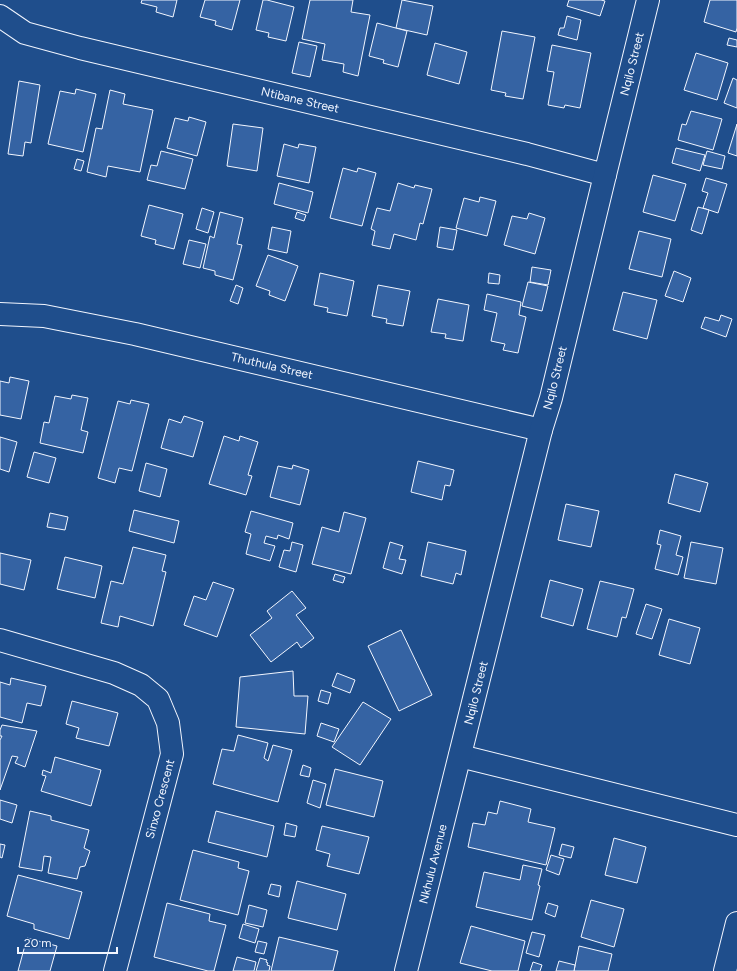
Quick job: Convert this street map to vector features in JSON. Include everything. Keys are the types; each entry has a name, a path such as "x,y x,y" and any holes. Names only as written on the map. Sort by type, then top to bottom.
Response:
{"street":[{"name":"Nqilo Street","path":"460,756 541,430 551,398 648,0"},
{"name":"Ntibane Street","path":"0,16 25,33 80,48 527,154 605,175"},
{"name":"Thuthula Street","path":"0,314 44,316 135,334 541,430"},
{"name":"Sinxo Crescent","path":"0,640 114,673 141,685 158,699 168,723 172,754 115,971"},
{"path":"460,756 737,825"},
{"name":"Nkhulu Avenue","path":"406,971 460,756"},
{"path":"725,971 737,923"}],"building":[{"path":"142,0 177,0 173,17 156,12 157,7 141,3"},
{"path":"205,0 240,0 232,30 215,25 216,21 200,17"},
{"path":"263,0 294,7 286,41 268,37 269,33 256,30"},
{"path":"310,0 353,0 351,12 370,15 358,76 343,72 344,64 322,60 325,44 302,39"},
{"path":"402,0 433,6 427,35 396,28"},
{"path":"569,0 605,1 600,16 567,6"},
{"path":"710,0 737,0 736,32 704,22"},
{"path":"567,16 581,20 577,40 558,35 560,28 564,28"},
{"path":"377,23 407,31 398,67 383,63 384,60 369,56"},
{"path":"502,31 535,37 523,99 505,96 506,93 491,90"},
{"path":"729,38 737,40 737,47 727,45"},
{"path":"299,42 317,46 310,77 292,73"},
{"path":"435,43 467,52 459,84 427,75"},
{"path":"552,45 591,53 580,108 565,105 564,108 548,105 554,72 547,71"},
{"path":"696,53 728,63 717,100 684,90"},
{"path":"733,78 737,80 737,108 724,103"},
{"path":"19,81 40,85 31,143 25,142 23,156 8,154"},
{"path":"76,89 96,94 83,152 48,144 60,91 75,94"},
{"path":"110,90 125,94 123,104 153,110 140,172 108,166 106,177 87,172 96,128 102,129"},
{"path":"691,111 722,119 713,150 678,140 682,124 686,125"},
{"path":"189,117 206,122 197,156 167,148 175,118 188,121"},
{"path":"233,124 263,128 257,171 227,166"},
{"path":"737,124 737,156 728,153"},
{"path":"284,144 298,148 299,144 316,147 309,183 277,176"},
{"path":"676,148 705,155 700,171 672,163"},
{"path":"161,151 193,159 185,189 147,180 151,165 157,166"},
{"path":"707,151 725,156 722,169 703,165"},
{"path":"77,159 84,161 81,171 74,169"},
{"path":"343,168 357,172 358,168 376,173 362,226 330,218"},
{"path":"653,175 686,184 675,221 643,212"},
{"path":"706,178 727,184 718,213 703,208 708,193 702,191"},
{"path":"279,183 313,192 308,213 274,204"},
{"path":"398,183 414,188 415,185 432,189 423,224 420,223 416,240 394,234 390,249 372,245 375,231 371,229 377,208 390,211"},
{"path":"480,197 496,201 487,236 456,228 464,198 479,202"},
{"path":"149,205 183,214 174,249 155,244 156,240 141,236"},
{"path":"698,207 709,210 702,234 691,230"},
{"path":"202,208 214,212 208,233 196,229"},
{"path":"220,212 243,218 237,244 242,245 233,280 215,275 215,271 203,268 210,236 214,238"},
{"path":"297,212 306,215 304,221 295,218"},
{"path":"529,213 545,218 535,254 504,245 512,216 527,219"},
{"path":"272,227 291,231 287,253 268,249"},
{"path":"440,227 457,230 453,250 437,247"},
{"path":"639,231 671,239 662,277 629,269"},
{"path":"189,240 206,244 200,268 183,264"},
{"path":"268,255 298,266 285,301 269,295 270,291 256,286"},
{"path":"532,267 551,270 548,285 530,282"},
{"path":"674,271 691,278 683,302 665,296"},
{"path":"320,273 354,281 347,316 327,312 328,308 314,305"},
{"path":"489,273 500,275 499,284 488,283"},
{"path":"528,282 548,286 542,311 522,306"},
{"path":"236,285 243,288 238,304 230,301"},
{"path":"378,285 410,291 403,326 386,323 387,319 372,316"},
{"path":"623,292 657,300 647,339 613,330"},
{"path":"487,294 521,302 519,315 526,317 518,353 503,350 505,344 491,341 497,313 484,310"},
{"path":"438,299 469,305 463,341 445,338 446,334 431,332"},
{"path":"721,315 732,319 726,337 701,328 705,317 719,321"},
{"path":"10,377 29,381 21,419 0,415 0,381 9,383"},
{"path":"72,395 88,398 81,430 88,432 83,453 40,443 44,422 49,423 55,396 71,399"},
{"path":"131,400 149,404 132,471 119,468 115,483 98,478 118,401 130,404"},
{"path":"184,416 203,422 193,457 161,448 169,419 181,423"},
{"path":"224,436 239,441 240,436 258,442 248,475 252,476 246,495 209,484"},
{"path":"0,437 17,442 9,472 0,469"},
{"path":"34,452 56,458 49,483 27,477"},
{"path":"418,461 454,470 450,486 445,485 442,500 411,492"},
{"path":"146,463 167,469 160,497 139,491"},
{"path":"293,465 309,470 300,505 270,497 278,466 292,469"},
{"path":"675,474 708,483 700,512 668,503"},
{"path":"566,504 599,511 591,547 558,540"},
{"path":"134,510 179,521 174,543 129,531"},
{"path":"251,511 293,523 289,539 278,535 277,539 266,536 264,543 275,546 270,561 246,554 251,534 245,532"},
{"path":"344,512 366,518 351,574 312,564 322,527 339,532"},
{"path":"50,513 68,517 65,530 47,527"},
{"path":"660,530 681,536 676,555 683,557 678,575 655,569 661,545 657,544"},
{"path":"292,542 303,545 296,572 279,567 284,550 290,551"},
{"path":"390,542 403,546 399,559 406,560 402,574 383,568"},
{"path":"428,542 466,551 461,575 456,573 453,584 421,576"},
{"path":"691,542 723,548 716,584 684,578"},
{"path":"133,547 166,555 162,571 166,572 153,626 120,616 118,627 101,623 111,581 123,584"},
{"path":"0,553 31,560 24,590 0,584"},
{"path":"65,557 102,566 95,598 57,589"},
{"path":"335,574 345,577 343,583 333,580"},
{"path":"550,580 583,589 573,626 541,617"},
{"path":"600,581 634,589 626,618 622,617 617,637 587,629"},
{"path":"213,582 234,589 217,637 184,625 194,596 206,600"},
{"path":"292,591 306,608 296,615 314,638 301,648 297,642 271,662 250,635 272,618 267,611"},
{"path":"646,604 662,609 652,639 636,634"},
{"path":"669,619 700,628 690,664 659,655"},
{"path":"401,630 432,695 399,711 368,646"},
{"path":"293,671 294,696 308,696 305,734 236,727 240,677"},
{"path":"337,673 355,680 350,693 332,686"},
{"path":"11,678 46,686 41,706 27,703 22,723 0,717 0,682 10,685"},
{"path":"321,690 331,693 328,704 318,701"},
{"path":"72,701 118,713 109,746 76,738 79,728 66,724"},
{"path":"363,702 391,719 360,765 332,747"},
{"path":"321,723 339,729 334,742 317,736"},
{"path":"2,725 37,731 25,767 15,763 18,757 12,756 0,790 0,740 2,736 0,736 0,730"},
{"path":"238,735 268,743 264,758 268,761 273,745 292,750 278,802 213,784 222,749 234,751"},
{"path":"55,757 101,770 91,806 41,791 46,776 42,775 43,770 51,773"},
{"path":"303,765 311,768 309,777 300,775"},
{"path":"335,769 383,781 374,817 326,805"},
{"path":"313,780 326,784 320,808 307,803"},
{"path":"0,800 17,805 12,823 0,819"},
{"path":"500,801 531,809 528,822 555,828 546,865 468,847 473,823 485,825 488,812 497,814"},
{"path":"30,811 51,816 51,820 89,830 84,848 90,851 85,866 80,867 77,879 48,873 51,857 44,856 42,871 19,867"},
{"path":"216,811 274,826 267,857 208,842"},
{"path":"286,823 297,826 295,837 284,835"},
{"path":"322,826 369,837 359,874 327,866 330,854 316,850"},
{"path":"614,838 646,847 637,883 605,875"},
{"path":"0,844 5,845 2,858 0,857"},
{"path":"562,844 574,847 571,858 559,855"},
{"path":"193,850 239,862 238,868 249,871 238,915 180,900"},
{"path":"551,855 564,859 559,875 546,870"},
{"path":"523,865 542,869 538,885 540,886 532,920 476,907 484,872 520,880"},
{"path":"18,875 82,892 69,939 34,929 34,924 7,916"},
{"path":"297,881 346,894 337,930 288,918"},
{"path":"271,884 281,886 279,897 268,894"},
{"path":"591,900 624,909 614,947 581,937"},
{"path":"167,903 210,914 209,921 226,925 214,971 208,971 154,957"},
{"path":"548,903 558,906 555,917 545,913"},
{"path":"249,905 267,910 263,927 245,923"},
{"path":"243,924 259,929 255,943 239,938"},
{"path":"471,926 525,941 518,971 492,971 460,963"},
{"path":"532,932 545,935 539,957 526,953"},
{"path":"279,937 338,951 333,971 271,971"},
{"path":"27,938 57,946 50,971 18,971"},
{"path":"258,941 267,943 264,954 255,952"},
{"path":"579,946 612,954 608,971 574,971"},
{"path":"237,957 256,962 254,971 233,971"},
{"path":"260,958 267,960 267,965 270,966 269,971 256,971"},
{"path":"559,961 575,965 574,971 556,971"},
{"path":"533,962 542,965 540,971 530,971"}]}
